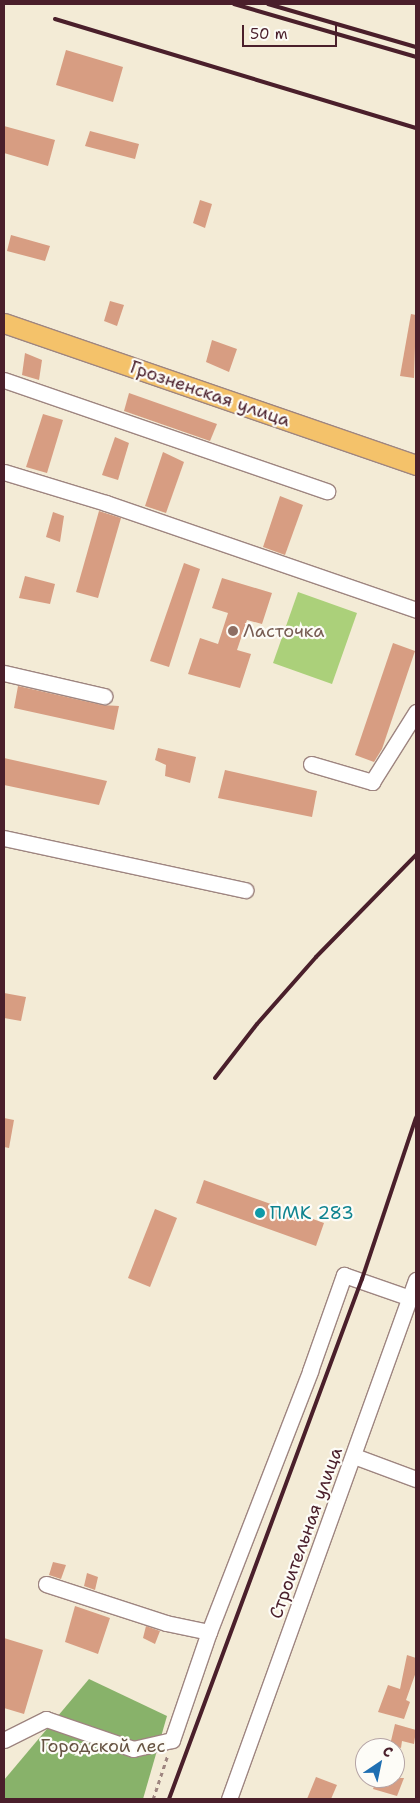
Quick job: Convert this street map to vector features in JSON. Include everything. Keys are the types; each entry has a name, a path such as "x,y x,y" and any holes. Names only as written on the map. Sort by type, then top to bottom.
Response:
{"main road":[{"name":"Грозненская улица","path":"4,323 416,465"}],"street":[{"path":"4,380 327,492"},
{"path":"4,472 106,503 416,610"},
{"path":"4,673 104,696"},
{"path":"311,764 372,782 416,712"},
{"path":"4,838 245,890"},
{"path":"4,1740 46,1719 133,1749 172,1740 209,1632 310,1371 344,1274 410,1298"},
{"name":"Строительная улица","path":"229,1799 416,1280"},
{"path":"354,1456 416,1479"},
{"path":"46,1584 166,1623 209,1632"}],"path":[{"path":"153,1799 172,1740"}],"green space":[{"path":"298,592 357,613 332,684 273,663"},
{"name":"Городской лес","path":"89,1679 167,1716 143,1799 4,1799 4,1780"}],"building":[{"path":"66,50 123,67 113,102 56,85"},
{"path":"4,126 55,140 48,166 4,153"},
{"path":"90,131 139,144 135,159 85,146"},
{"path":"200,200 212,204 205,228 193,223"},
{"path":"11,235 50,246 45,261 7,251"},
{"path":"110,301 124,305 117,326 104,321"},
{"path":"411,314 416,315 414,378 400,376"},
{"path":"212,340 237,349 229,372 206,362"},
{"path":"25,353 42,360 39,380 22,375"},
{"path":"129,393 217,424 210,441 124,411"},
{"path":"43,414 63,420 47,473 26,467"},
{"path":"115,437 129,443 118,480 102,475"},
{"path":"163,452 184,462 166,513 145,506"},
{"path":"280,496 303,505 285,555 263,547"},
{"path":"99,511 121,518 98,598 76,592"},
{"path":"53,512 64,516 60,542 46,537"},
{"path":"184,563 200,569 169,667 150,661"},
{"path":"25,576 55,584 50,604 19,598"},
{"path":"222,578 272,593 262,624 247,620 237,650 251,654 240,688 188,674 200,638 218,644 228,613 212,608"},
{"path":"393,643 415,651 382,749 374,762 355,755"},
{"path":"18,686 102,705 119,706 114,730 14,708"},
{"path":"158,748 196,757 190,783 165,776 166,765 155,760"},
{"path":"4,758 107,781 99,805 4,785"},
{"path":"225,770 317,791 312,817 218,798"},
{"path":"4,993 26,997 21,1021 4,1018"},
{"path":"4,1118 14,1120 9,1148 4,1147"},
{"name":"ПМК 283","path":"204,1180 324,1223 316,1246 196,1203"},
{"path":"155,1209 177,1218 150,1287 128,1278"},
{"path":"53,1562 66,1565 61,1579 49,1575"},
{"path":"87,1573 98,1577 95,1590 84,1586"},
{"path":"75,1606 110,1618 98,1654 65,1642"},
{"path":"146,1626 160,1631 155,1644 143,1638"},
{"path":"4,1638 43,1650 24,1714 4,1708"},
{"path":"407,1655 416,1658 416,1672 406,1700 410,1702 404,1719 378,1712 388,1685 400,1689"},
{"path":"395,1724 416,1730 414,1744 405,1742 405,1738 392,1738"},
{"path":"316,1777 337,1785 331,1799 307,1799"},
{"path":"373,1788 400,1788 397,1796"}],"railway":[{"path":"234,4 416,57"},
{"path":"268,4 416,47"},
{"path":"55,19 416,128"},
{"path":"215,1078 257,1024 316,957 416,855"},
{"path":"169,1799 362,1279 416,1118"}],"place":[{"name":"Ласточка","path":"233,631"},
{"name":"ПМК 283","path":"260,1213"}]}
